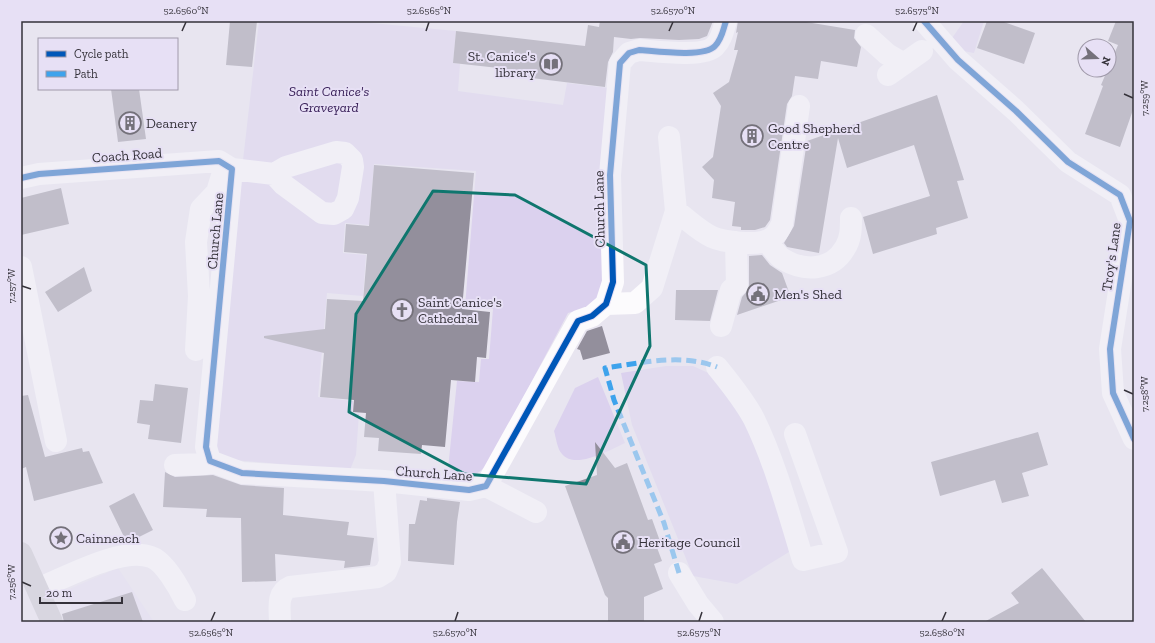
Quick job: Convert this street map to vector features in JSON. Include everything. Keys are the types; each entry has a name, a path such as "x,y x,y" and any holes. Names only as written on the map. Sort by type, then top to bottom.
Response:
{"main road":[{"path":"21,553 52,622"}],"street":[{"name":"Church Lane","path":"229,167 206,447 210,460 242,473 384,481 469,490 486,486 578,322 592,316 606,304 613,282 610,175 620,63 630,53 639,50 702,53 714,48 722,36 726,21"},
{"name":"Troy's Lane","path":"924,21 958,60 1016,111 1068,162 1127,194 1130,221 1110,349 1113,393 1134,439"},
{"path":"866,35 887,54 896,69 922,51"},
{"path":"676,210 712,237 736,242 767,241 777,234 782,224 799,106"},
{"path":"606,304 635,303 652,288 676,210 669,137"},
{"name":"Coach Road","path":"21,178 39,174 219,161 229,167 274,174"},
{"path":"196,350 199,296 196,242 201,209 217,192 229,167"},
{"path":"767,241 782,259 808,269 825,266 836,258 845,248 851,234 851,218"},
{"path":"721,326 731,290 737,285 736,242"},
{"path":"21,267 56,441"},
{"path":"716,367 734,387 753,418 770,460 803,560 837,552 795,434"},
{"path":"175,465 206,464 210,460"},
{"path":"280,622 280,596 284,590 290,587 366,579 378,577 386,572 390,562 384,481"},
{"path":"486,486 536,512"},
{"path":"37,589 111,558 135,554 152,557 171,575 185,600"},
{"path":"679,573 698,604 713,622"}],"highlighted area":[{"path":"433,191 515,195 646,265 650,346 586,484 465,474 349,412 356,314"}],"shaded area":[{"path":"118,568 154,622 77,622 65,591"}],"green space":[{"name":"Saint Canice's Graveyard","path":"259,21 351,21 456,31 453,63 460,64 458,91 563,105 567,83 609,88 603,287 593,306 568,313 489,462 480,471 471,476 460,479 447,479 457,381 479,382 481,359 489,359 493,309 465,307 476,171 374,164 369,225 345,223 343,253 366,255 363,296 327,293 318,397 353,401 352,413 359,414 356,455 350,470 222,459 216,448 242,169"},
{"path":"964,21 984,21 974,53 963,51 952,38"},
{"path":"666,366 693,366 715,376 742,411 786,529 789,552 737,584 693,576 632,425 621,373"},
{"path":"598,377 625,443 593,457 575,460 568,458 562,454 559,449 554,431 575,388"}],"building":[{"path":"230,21 257,21 252,67 226,65"},
{"path":"600,21 713,21 707,36 699,39 631,39 614,37 613,52 608,62 605,87 515,76 516,70 453,63 456,31 585,46 588,25 599,27"},
{"name":"Good Shepherd Centre","path":"738,21 800,21 855,30 854,38 861,47 857,67 821,61 818,79 795,76 792,96 787,104 770,220 765,227 755,230 741,230 741,227 732,226 735,202 712,198 714,180 702,167 713,157 721,106 713,93 729,82 738,50 734,50 738,32 736,33"},
{"path":"987,21 1001,21 1035,33 1024,64 977,48"},
{"path":"1116,21 1134,21 1134,107 1120,147 1085,134 1103,86 1101,85 1104,78 1117,78 1117,38 1109,38"},
{"name":"Deanery","path":"111,90 139,90 146,139 118,142"},
{"path":"937,95 964,180 957,181 968,218 936,228 937,234 873,254 863,217 930,196 914,145 847,168 838,138 819,253 787,247 784,243 794,226 807,141"},
{"name":"Saint Canice's Cathedral","path":"374,165 474,173 462,309 490,312 486,358 477,357 475,382 451,380 445,447 422,445 421,454 378,451 379,438 364,437 366,413 353,412 354,400 320,397 324,353 264,338 264,336 325,329 327,299 363,301 367,254 344,252 346,224 369,226"},
{"path":"61,188 69,224 21,235 21,198"},
{"path":"762,255 770,265 782,273 789,292 796,292 796,295 737,315 742,297 748,290 749,256"},
{"path":"84,267 92,291 58,312 45,292"},
{"path":"676,290 718,290 710,321 675,320"},
{"path":"602,326 610,353 583,360 580,350 577,349 587,331"},
{"path":"155,384 188,388 181,443 148,439 150,425 137,423 140,400 153,401"},
{"path":"28,395 45,457 82,448 83,452 89,451 103,483 34,501 26,467 21,469 21,396"},
{"path":"1038,432 1048,465 1022,473 1029,496 1002,503 995,480 940,496 931,462"},
{"name":"Heritage Council","path":"595,442 615,468 627,463 648,520 652,519 661,544 656,545 662,561 654,564 663,589 644,597 644,622 608,622 608,598 605,595 565,486 597,475"},
{"path":"165,472 175,477 213,475 241,485 284,488 283,515 349,522 347,535 374,538 370,565 344,568 345,561 275,554 276,581 242,582 241,518 206,517 207,509 163,507"},
{"path":"134,493 153,530 127,543 109,506"},
{"path":"427,498 460,502 454,565 408,561 409,524 415,524 420,500 427,501"},
{"path":"1042,568 1086,622 984,622 1019,603 1011,593"},
{"path":"132,592 143,622 64,622 62,614"}],"marked path":[{"path":"679,573 664,523 614,400 605,368 661,360 690,361 717,367"}],"cycle path":[{"path":"21,178 39,174 219,161 232,169 206,447 210,461 242,473 384,481 469,490 486,486 578,321 592,316 606,304 613,282 610,175 620,63 629,53 639,50 679,53 709,50 715,46 719,40 726,21"},
{"path":"924,21 958,60 1016,111 1068,162 1120,195 1130,221 1110,349 1113,393 1134,439"}],"place":[{"name":"St. Canice's library","path":"551,64"},
{"name":"Deanery","path":"130,123"},
{"name":"Good Shepherd Centre","path":"752,136"},
{"name":"Men's Shed","path":"758,294"},
{"name":"Saint Canice's Cathedral","path":"402,310"},
{"name":"Cainneach","path":"61,538"},
{"name":"Heritage Council","path":"623,542"}]}
